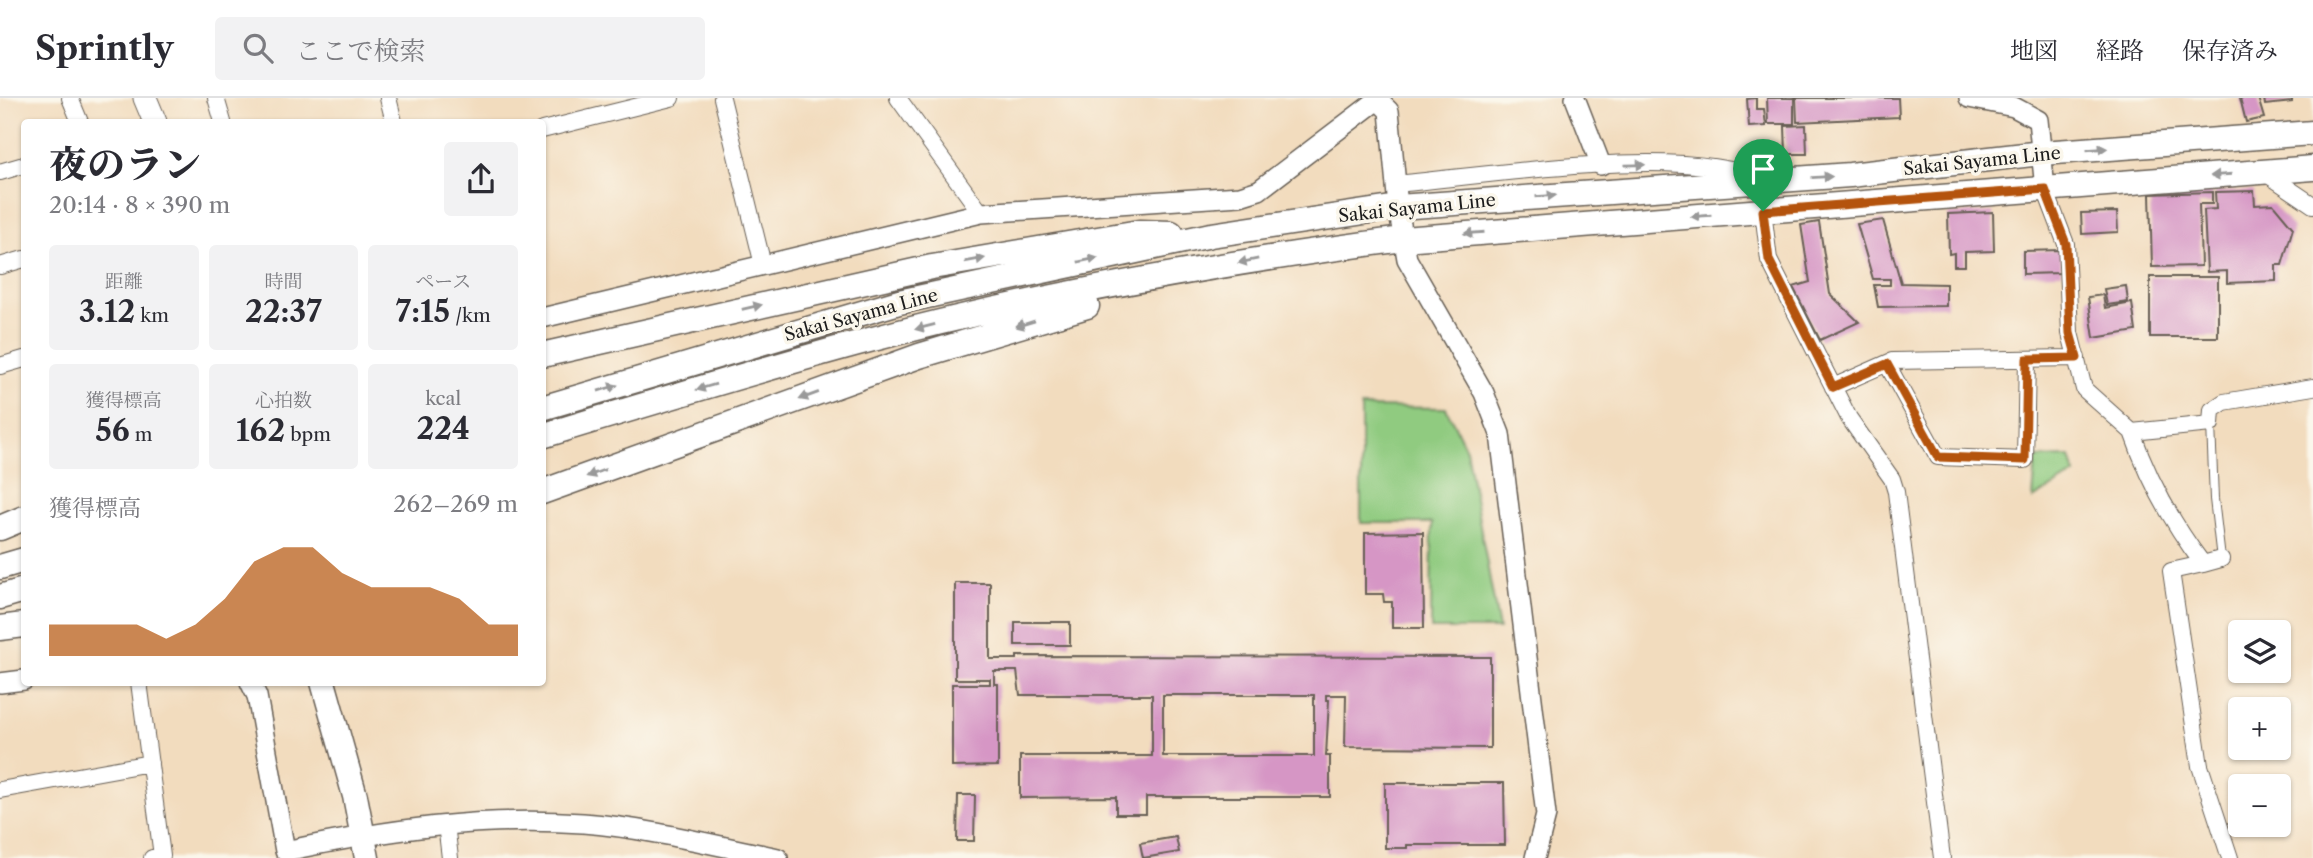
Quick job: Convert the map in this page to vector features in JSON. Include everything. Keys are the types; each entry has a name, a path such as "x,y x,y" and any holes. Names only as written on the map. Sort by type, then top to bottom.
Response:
{"main road":[{"path":"145,98 154,119"},
{"name":"Sakai Sayama Line","path":"546,407 899,302 1397,195 1850,175 2042,153 2313,134"},
{"name":"Sakai Sayama Line","path":"546,435 858,343 1077,293 1268,256 1403,239 2313,168"},
{"path":"546,354 932,267 1139,232 1210,235"},
{"path":"546,491 919,356 1208,269"},
{"path":"0,528 21,519"},
{"path":"0,567 21,561"},
{"path":"0,597 21,591"},
{"path":"0,628 21,625"},
{"path":"324,686 365,846"}],"street":[{"path":"70,98 79,119"},
{"path":"216,98 222,119"},
{"path":"388,98 393,119"},
{"path":"546,129 671,98"},
{"path":"722,98 763,265"},
{"path":"898,98 981,213"},
{"path":"1575,98 1601,165"},
{"path":"1969,98 2000,101 2028,112 2038,120 2045,189 2066,244 2070,333 2084,390 2132,432 2145,470 2175,525 2203,564"},
{"path":"546,317 981,213 1240,196 1259,190 1379,99 1390,111 1397,195 1408,259 1484,393 1500,434 1546,815 1535,858"},
{"path":"1397,195 1601,165 1664,164 1738,170 1759,180"},
{"path":"0,171 21,166"},
{"path":"2264,172 2313,205"},
{"path":"1763,211 1769,260 1849,418 1892,479 1896,492 1942,858"},
{"path":"0,266 21,260"},
{"path":"1833,387 1887,364 2077,358"},
{"path":"1887,364 1938,457 2025,460 2027,359"},
{"path":"0,366 21,360"},
{"path":"2132,432 2211,424 2212,410 2224,402 2313,387"},
{"path":"2221,559 2171,571 2200,766 2230,858"},
{"path":"0,683 21,680"},
{"path":"140,686 162,856 152,858"},
{"path":"252,686 257,695 286,854 365,846 446,824 524,821 584,823 635,829 778,858"},
{"path":"0,790 150,764"},
{"path":"446,824 450,858"}],"lane":[{"path":"2211,424 2214,499 2221,559"}],"green space":[{"path":"1361,407 1446,408 1466,449 1499,629 1431,629 1432,523 1361,523"},
{"path":"2070,457 2075,474 2033,499 2036,458"}],"building":[{"path":"1756,98 1756,109 1764,109 1766,126 1749,127 1747,99"},
{"path":"1767,98 1794,98 1794,124 1768,124"},
{"path":"1796,98 1898,98 1899,117 1797,122"},
{"path":"2240,98 2258,98 2264,118 2246,122"},
{"path":"2264,98 2292,98 2292,102 2265,105"},
{"path":"1806,125 1807,154 1786,154 1785,126"},
{"path":"2254,191 2255,205 2273,204 2293,228 2282,265 2276,265 2276,281 2227,283 2227,271 2207,272 2204,210 2216,209 2215,192"},
{"path":"2212,192 2212,204 2199,204 2201,266 2152,267 2150,194"},
{"path":"1993,212 1994,251 1965,252 1965,266 1954,266 1954,253 1949,254 1948,214"},
{"path":"2117,212 2118,232 2082,234 2081,213"},
{"path":"1883,220 1901,283 1946,284 1946,306 1878,307 1874,285 1890,285 1890,279 1873,279 1857,224"},
{"path":"1819,222 1830,294 1859,322 1820,340 1793,287 1810,282 1801,225"},
{"path":"2061,250 2061,273 2023,274 2023,251"},
{"path":"2150,277 2218,277 2218,337 2150,337"},
{"path":"2126,286 2128,302 2107,305 2104,289"},
{"path":"2103,295 2105,308 2132,303 2136,331 2094,338 2088,297"},
{"path":"1423,532 1424,628 1392,628 1392,602 1384,602 1383,594 1365,594 1365,533"},
{"path":"955,583 990,583 990,659 1017,659 1017,656 1490,657 1490,748 1345,747 1346,695 1326,695 1326,700 1329,700 1326,756 1330,756 1330,797 1146,797 1146,814 1116,814 1116,797 1020,798 1020,756 1152,756 1152,695 1020,695 1017,671 994,671 994,684 998,684 998,766 952,767 952,684 990,684 990,679 955,679","holes":["1163,695 1314,695 1314,756 1163,756"]},
{"path":"1015,622 1070,622 1070,645 1015,645"},
{"path":"1385,783 1504,783 1505,845 1407,845 1407,848 1385,848"},
{"path":"958,795 975,795 974,841 957,841"},
{"path":"1176,837 1179,852 1143,858 1140,843"}],"route":[{"path":"2045,189 2066,244 2070,333 2077,358 2027,359 2025,460 1938,457 1887,364 1833,387 1769,260 1763,211 2045,189"}]}
